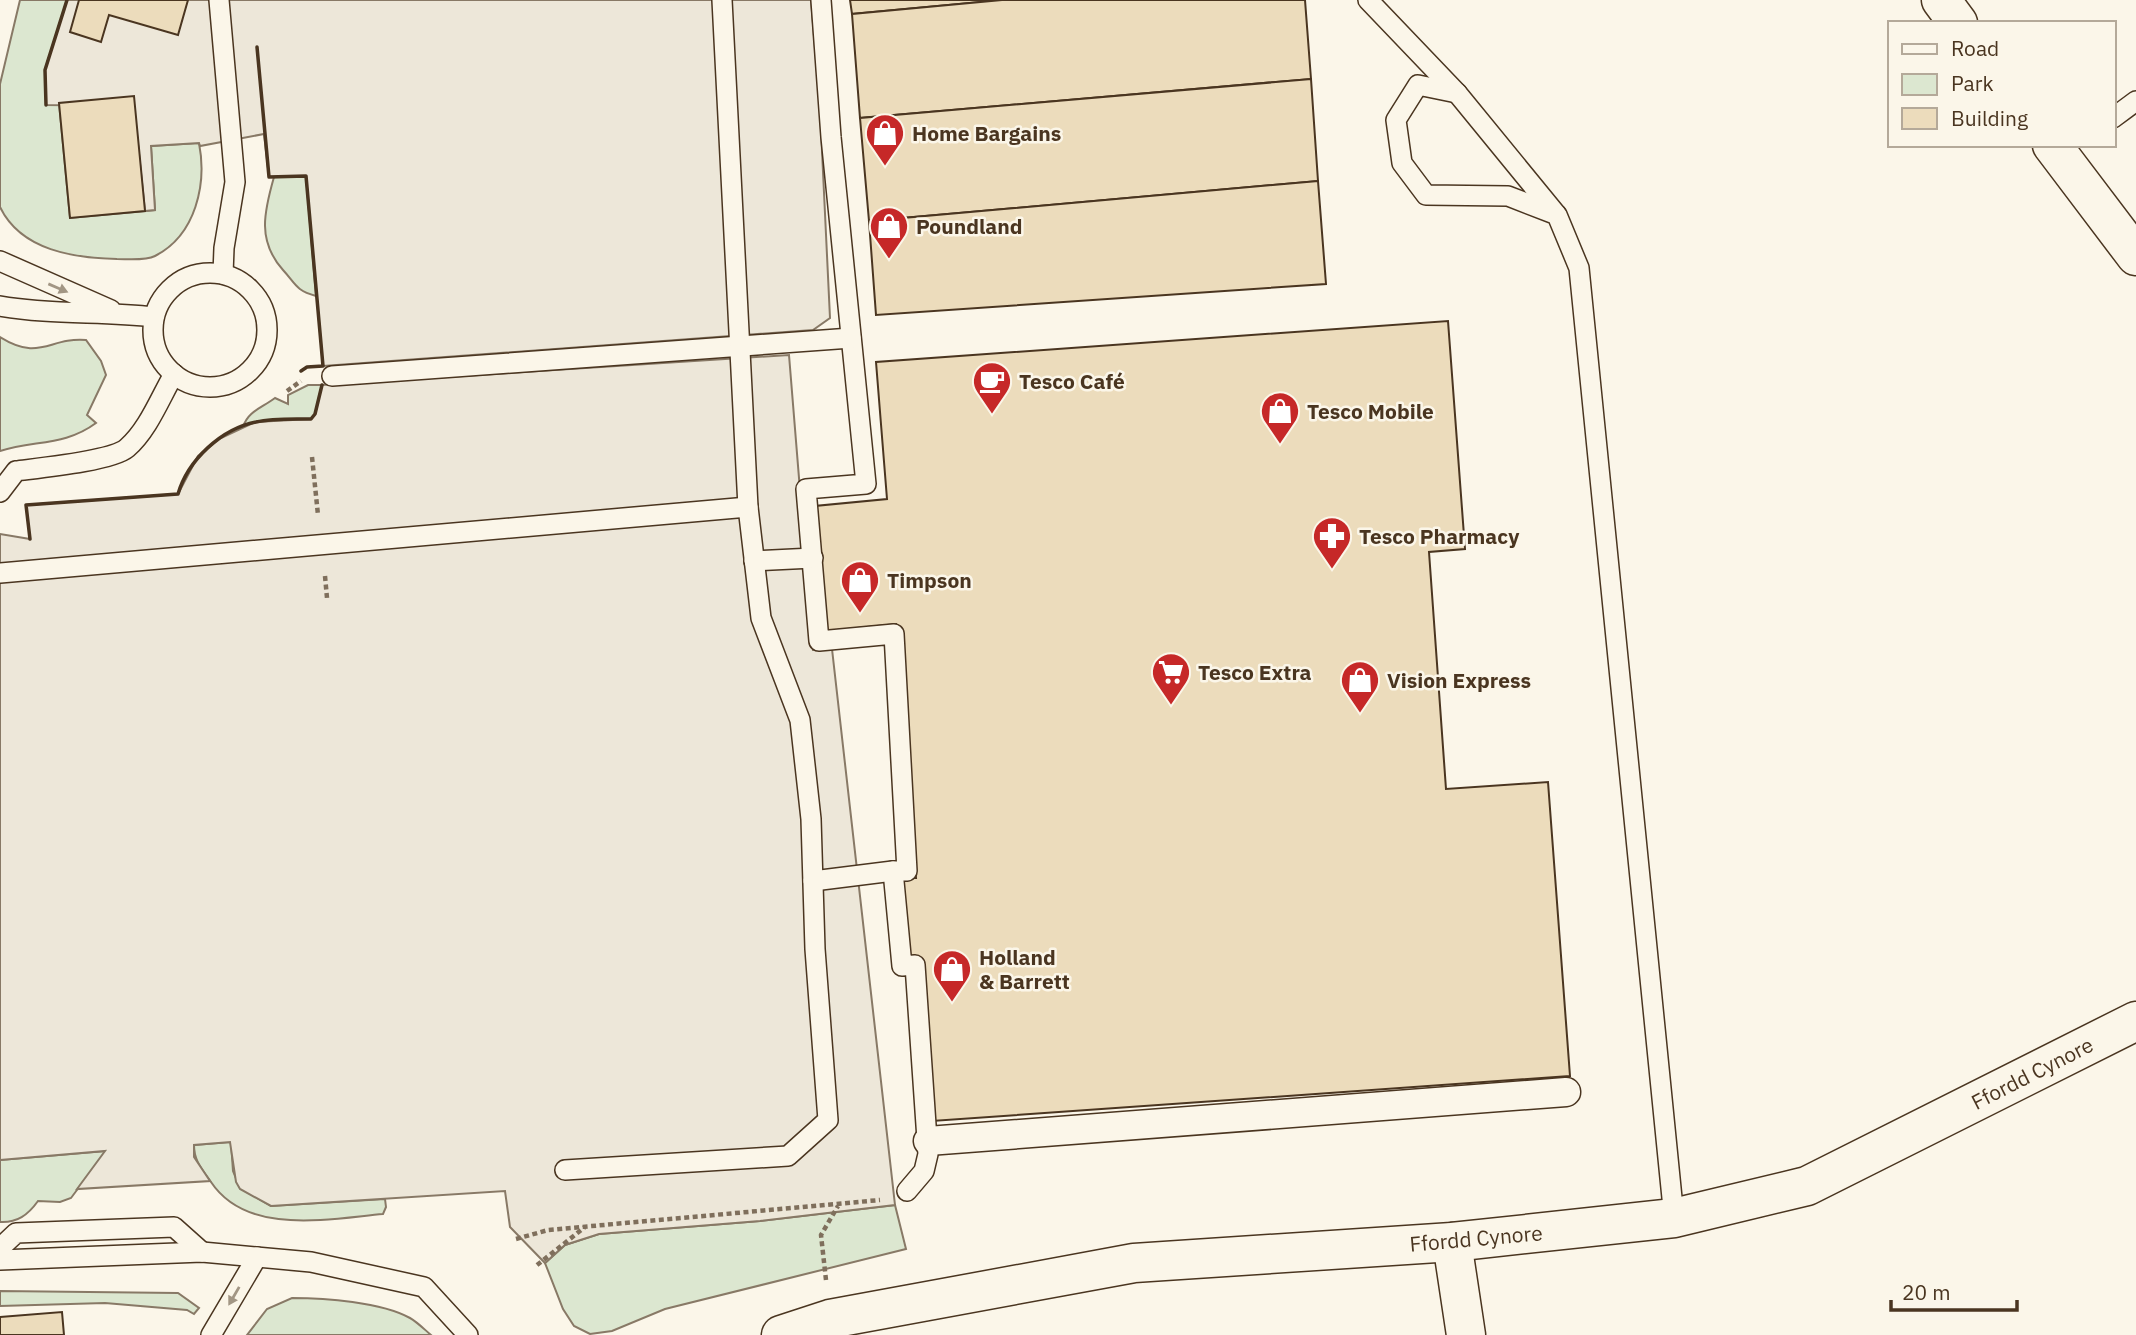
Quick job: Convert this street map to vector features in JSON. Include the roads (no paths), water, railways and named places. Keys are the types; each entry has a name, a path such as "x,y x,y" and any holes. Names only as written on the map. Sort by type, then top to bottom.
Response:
{"main road":[{"path":"1941,0 1957,21"},
{"path":"2062,149 2136,256"},
{"name":"Ffordd Cynore","path":"780,1335 830,1319 1134,1263 1452,1242 1674,1218 1807,1186 2136,1021"},
{"path":"1452,1242 1466,1335"}],"street":[{"path":"928,1141 1566,1092"}],"lane":[{"path":"219,0 234,182 223,274"},
{"path":"565,1170 788,1156 828,1120 811,819 800,720 761,618 748,507 722,0"},
{"path":"813,881 907,871 894,634 819,641 806,489 866,484 821,0"},
{"path":"1368,0 1457,93 1556,215 1578,268 1674,1218"},
{"path":"1457,93 1418,85 1396,120 1402,163 1426,195 1508,196 1556,215"},
{"path":"2115,117 2136,101"},
{"path":"0,261 118,313"},
{"path":"204,273 223,274 240,282 254,294 264,310 267,328 265,346 257,363 243,376 227,385 209,387 191,384 174,374 161,360 153,342 154,317 158,304 169,288 185,278 204,273"},
{"path":"0,306 44,313 118,313 154,317"},
{"path":"332,376 851,338"},
{"path":"0,492 16,471 98,458 126,450 174,374"},
{"path":"0,573 748,507"},
{"path":"754,561 813,558"},
{"path":"893,871 902,966 915,965 928,1141 924,1171 907,1191"},
{"path":"0,1248 16,1233 174,1227 202,1252"},
{"path":"0,1260 202,1252 311,1262 425,1287 468,1335"},
{"path":"211,1335 257,1257"}],"place":[{"name":"Home Bargains","path":"885,167"},
{"name":"Poundland","path":"889,260"},
{"name":"Tesco Café","path":"992,415"},
{"name":"Tesco Mobile","path":"1280,445"},
{"name":"Tesco Pharmacy","path":"1332,570"},
{"name":"Timpson","path":"860,614"},
{"name":"Tesco Extra","path":"1171,706"},
{"name":"Vision Express","path":"1360,714"},
{"name":"Holland & Barrett","path":"952,1003"}]}
